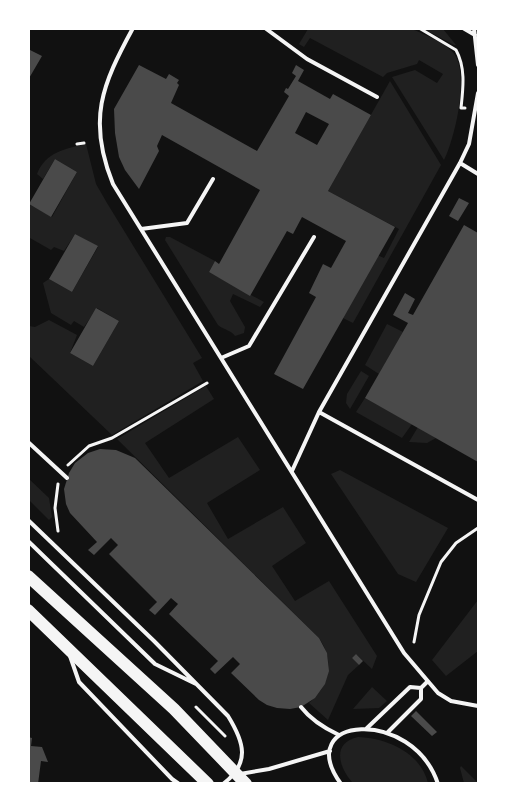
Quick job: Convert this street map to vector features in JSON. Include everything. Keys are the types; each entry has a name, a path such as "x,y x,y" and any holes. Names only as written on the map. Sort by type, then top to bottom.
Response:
{"main road":[{"path":"28,576 174,709 246,783"},
{"path":"28,610 208,783"}],"lane":[{"path":"133,28 110,73 104,89 99,118 106,166 113,184 404,653 438,693 451,701 478,706"},
{"path":"265,28 307,58 377,97"},
{"path":"463,28 475,35"},
{"path":"474,28 478,66"},
{"path":"292,471 319,412 469,144 478,93"},
{"path":"460,162 478,174"},
{"path":"141,229 187,223 213,179"},
{"path":"221,358 249,346 314,237"},
{"path":"319,412 478,500"},
{"path":"28,442 67,478"},
{"path":"28,520 199,685 228,716 240,738 241,756 235,774"},
{"path":"28,541 155,664 199,685"},
{"path":"66,646 79,682 172,779 179,783"},
{"path":"388,732 421,699 421,688 427,682"},
{"path":"367,728 410,687 421,688"},
{"path":"301,707 308,716 339,735"},
{"path":"340,783 333,771 331,745 339,735 354,729 367,728 388,732 412,746 430,765 438,783"},
{"path":"223,783 235,774 269,770 330,751"}],"path":[{"path":"419,28 456,50 463,83 461,108 476,109"},
{"path":"77,144 84,143"},
{"path":"58,531 56,496 62,473 70,462 89,446 112,438 207,383"},
{"path":"414,642 419,615 441,562 456,543 478,528"}],"shaded area":[{"path":"308,29 412,29 447,47 455,55 459,65 461,92 459,107 444,160 392,77 415,70 437,83 443,74 419,60 417,64 387,73 383,77 310,38 304,47 299,44"},
{"path":"424,29 443,29 456,45 454,45"},
{"path":"390,81 441,165 353,323 341,317 377,255 384,258 399,229 328,191"},
{"path":"86,144 96,184 202,358 193,363 203,381 112,435 29,356 29,326 35,327 49,320 77,335 70,353 93,366 119,321 97,308 84,327 74,321 71,325 51,313 43,283 49,279 72,292 98,247 75,234 64,251 54,247 51,250 30,238 28,234 29,204 52,217 77,172 55,159 43,179 37,174 41,167 51,156"},
{"path":"166,237 215,261 209,272 264,302 260,307 233,294 230,301 245,327 244,333 235,336 218,325 165,240"},
{"path":"387,324 403,332 379,374 365,365"},
{"path":"361,371 369,376 350,409 346,403 347,394"},
{"path":"206,386 214,399 145,443 169,478 238,437 260,470 207,503 228,539 283,507 306,543 272,566 295,601 329,581 377,656 372,669 356,654 352,658 359,665 348,675 328,720 309,703 322,688 328,672 327,655 319,638 117,439"},
{"path":"365,398 412,424 402,438 356,412"},
{"path":"418,427 436,438 427,443 409,442"},
{"path":"340,470 448,528 416,582 398,574 331,474"},
{"path":"28,478 49,498 52,517 49,520 29,500"},
{"path":"478,600 478,651 446,676 432,660"},
{"path":"372,687 387,701 379,708 353,709"},
{"path":"358,737 380,740 401,749 418,763 428,783 353,783 344,770 340,757 344,745 349,740"},
{"path":"461,766 478,783 464,783"}],"building":[{"path":"28,49 42,56 28,80"},
{"path":"139,65 166,79 169,74 179,80 171,103 257,151 289,96 284,92 296,76 292,73 296,65 304,70 298,81 330,99 333,94 371,115 328,191 395,227 303,389 274,374 316,297 309,293 323,264 331,268 346,241 302,217 293,234 287,231 250,296 209,272 215,261 219,264 260,190 162,135 157,146 159,151 139,189 125,170 119,157 114,109","holes":["306,112 329,124 317,145 295,133"]},
{"path":"55,159 77,172 51,217 29,204"},
{"path":"459,198 469,203 458,221 449,216"},
{"path":"464,225 478,233 478,462 365,398 408,323 393,315 405,293 415,299 408,313 413,315"},
{"path":"75,234 98,246 72,292 49,279"},
{"path":"96,308 119,321 93,366 70,353"},
{"path":"100,449 116,450 135,458 319,638 327,653 329,671 325,684 315,698 301,707 290,709 267,705 231,673 240,664 233,657 215,674 210,669 218,661 169,614 178,604 171,598 155,615 149,610 157,602 109,554 118,545 111,538 94,555 88,550 97,542 70,513 64,489 75,463 88,453"},
{"path":"356,654 363,661 359,665 352,658"},
{"path":"416,711 437,732 432,736 411,716"},
{"path":"28,737 32,738 31,746 42,747 48,762 41,761 38,784 28,784"}]}
